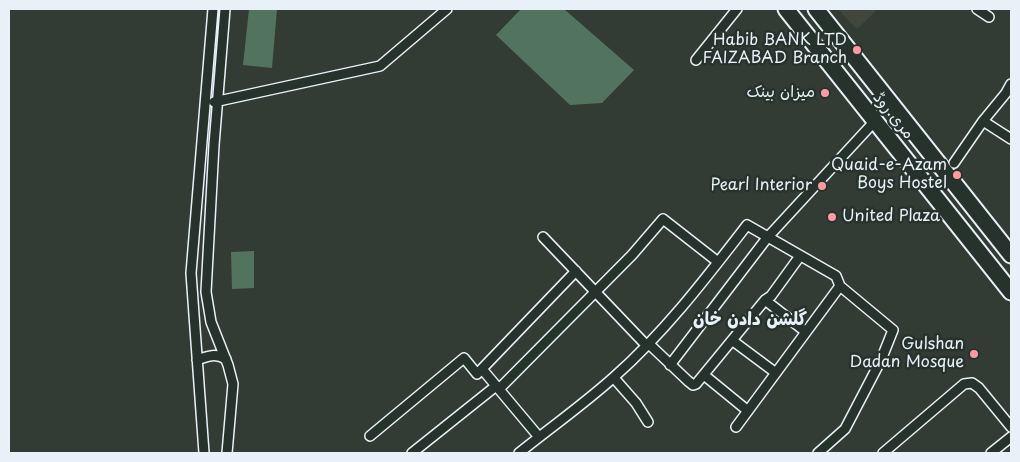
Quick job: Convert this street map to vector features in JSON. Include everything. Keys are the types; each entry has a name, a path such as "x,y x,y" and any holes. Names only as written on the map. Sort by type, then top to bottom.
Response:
{"main road":[{"name":"مری روڈ","path":"786,9 1011,292"},
{"name":"مری روڈ","path":"816,9 1011,255"}],"street":[{"path":"204,453 192,292 192,260 213,9"},
{"path":"225,9 214,145 206,292 212,322 233,384 227,453"},
{"path":"206,103 380,66 447,9"},
{"path":"696,60 737,9"},
{"path":"977,9 989,17"},
{"path":"954,163 1011,84"},
{"path":"983,121 1011,139"},
{"path":"670,365 767,238 874,122"},
{"path":"416,452 497,387 632,255 663,220 718,262"},
{"path":"519,453 614,378 648,345 696,290 747,225 836,276 840,286 893,330 881,360 845,429 818,453"},
{"path":"543,237 648,345 693,385 696,384 733,341 764,300 771,296 800,256"},
{"path":"370,436 464,358 477,374 576,272"},
{"path":"736,427 840,286"},
{"path":"192,292 206,292"},
{"path":"764,300 806,332"},
{"path":"733,341 776,373"},
{"path":"197,360 210,355 219,355 226,359"},
{"path":"482,369 539,438"},
{"path":"704,375 748,411"},
{"path":"614,378 636,403 648,422"},
{"path":"883,453 964,384 972,383 979,388 1011,427"},
{"path":"991,453 1011,437"}],"shaded area":[{"path":"838,9 878,9 857,29"}],"green space":[{"path":"249,9 277,9 272,68 243,65"},
{"path":"521,9 564,9 634,70 602,103 570,105 496,35"},
{"path":"254,251 254,288 232,289 231,252"}],"place":[{"name":"Habib BANK LTD FAIZABAD Branch","path":"857,50"},
{"name":"میزان بینک","path":"825,93"},
{"name":"Quaid-e-Azam Boys Hostel","path":"957,175"},
{"name":"Pearl Interior","path":"822,186"},
{"name":"United Plaza","path":"832,217"},
{"name":"Gulshan Dadan Mosque","path":"974,354"}],"district":[{"name":"گلشن دادن خان","path":"750,320"}]}
